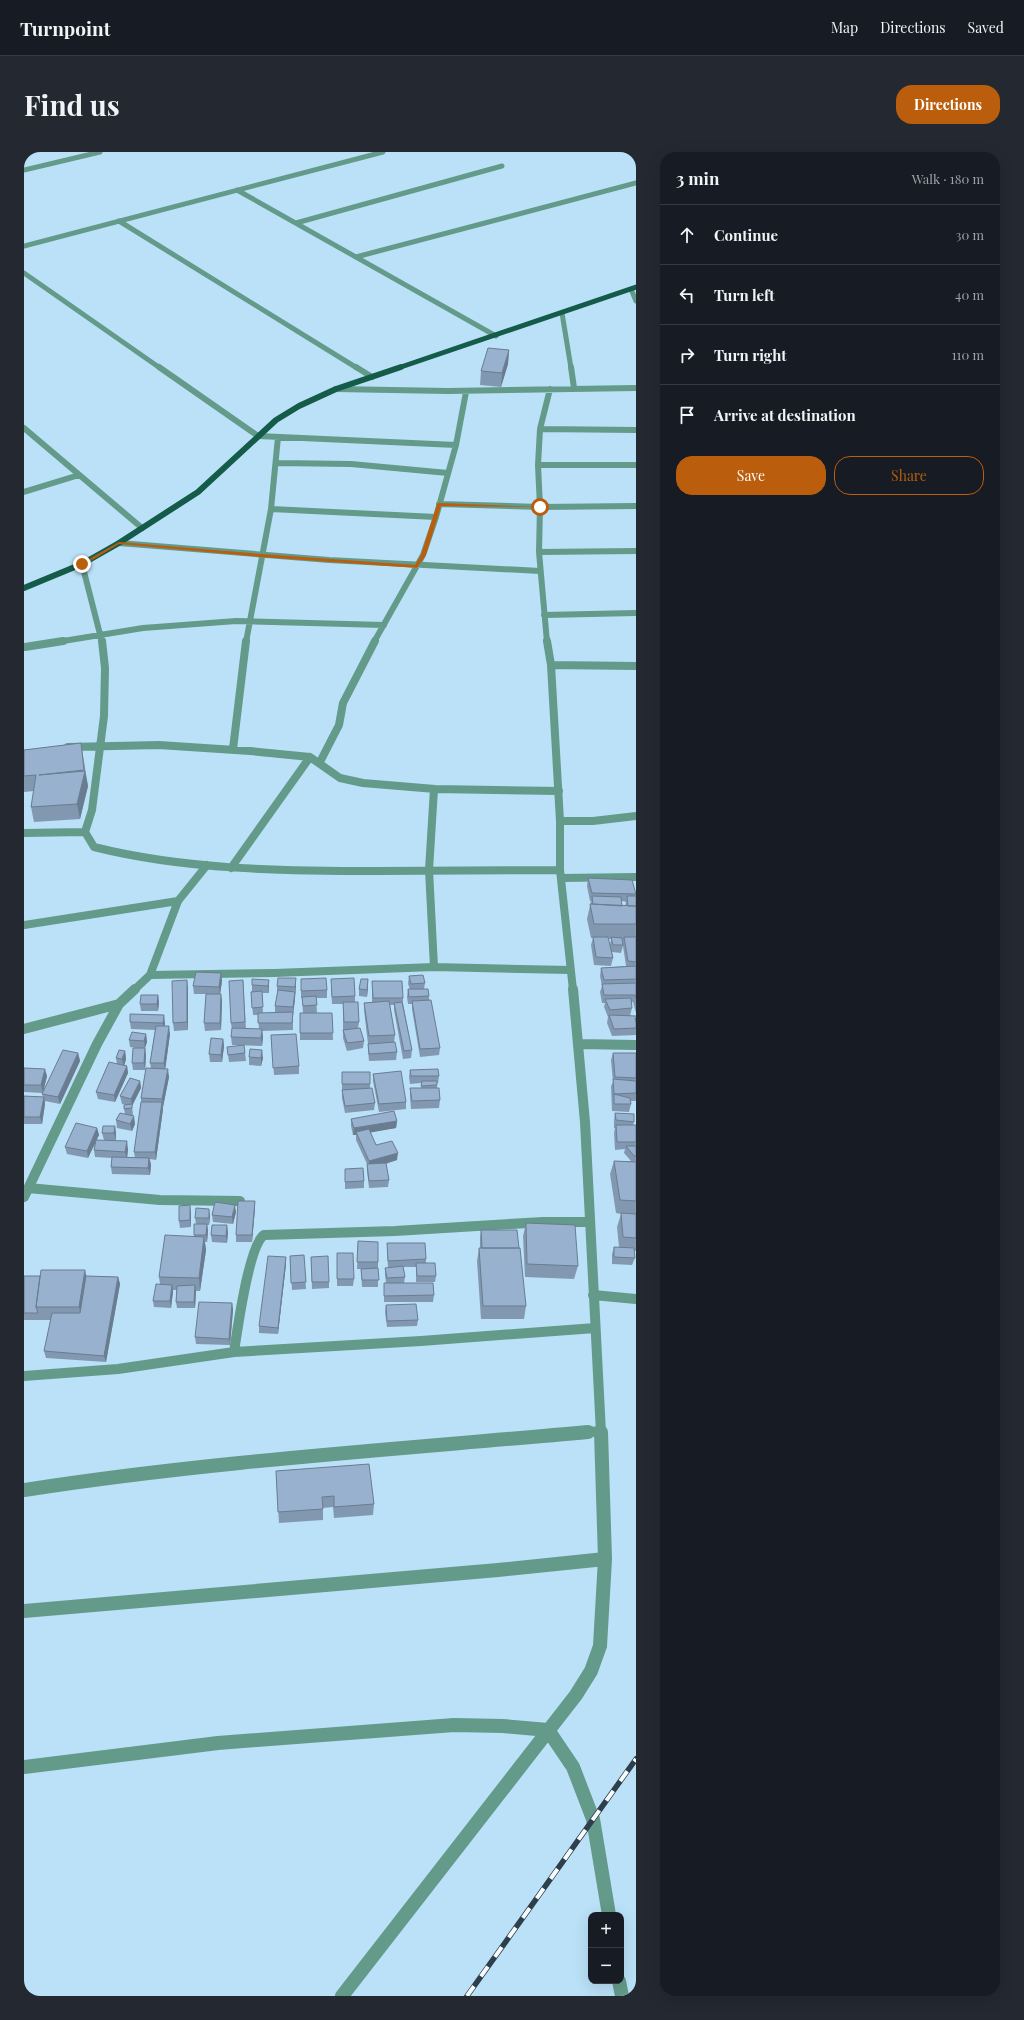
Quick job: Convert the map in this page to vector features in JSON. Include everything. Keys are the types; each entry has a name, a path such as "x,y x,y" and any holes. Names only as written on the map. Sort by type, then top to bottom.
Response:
{"main road":[{"path":"24,588 82,564 119,543 198,492 276,420 299,406 336,389 634,288"}],"street":[{"path":"24,170 100,152"},
{"path":"362,152 369,156"},
{"path":"24,246 383,152"},
{"path":"296,223 502,166"},
{"path":"356,257 636,183"},
{"path":"237,190 496,336"},
{"path":"119,221 372,377"},
{"path":"24,273 258,436 456,445"},
{"path":"634,288 636,301"},
{"path":"562,313 574,388"},
{"path":"336,389 386,392 466,392 574,388 636,388"},
{"path":"342,1996 576,1695 591,1671 600,1646 605,1559 601,1431 590,1222 579,1044 561,874 559,791 552,704 551,665 544,615 539,552 540,507 538,465 540,429 550,389"},
{"path":"320,762 339,725 343,703 362,663 423,555 436,517 456,445 466,392"},
{"path":"24,428 142,528"},
{"path":"540,429 636,430"},
{"path":"233,749 249,621 271,510 277,463 278,437"},
{"path":"277,463 352,464 448,473"},
{"path":"538,465 636,465"},
{"path":"24,492 79,475"},
{"path":"439,504 540,507 636,506"},
{"path":"271,510 436,517"},
{"path":"119,543 261,556 417,567 540,571"},
{"path":"539,552 636,551"},
{"path":"82,564 101,635 105,668 104,716 99,745 92,810 85,832 87,838 94,847 126,855 231,868 275,871 429,870 636,876"},
{"path":"544,615 636,613"},
{"path":"25,647 143,628 249,621 384,625"},
{"path":"551,665 636,666"},
{"path":"61,747 99,745 233,749 310,757 320,762 335,776 345,780 434,789 559,791"},
{"path":"231,868 310,757"},
{"path":"434,789 429,870 434,967"},
{"path":"560,820 593,821 636,816"},
{"path":"24,833 85,832"},
{"path":"208,865 178,901 150,975 119,1004 97,1044 26,1192 205,1203 240,1200"},
{"path":"24,925 178,901"},
{"path":"150,975 275,973 434,967 570,970"},
{"path":"24,1029 119,1004"},
{"path":"579,1044 636,1045"},
{"path":"234,1352 238,1324 253,1258 261,1237 264,1235 395,1231 543,1222 590,1222"},
{"path":"593,1296 636,1299"},
{"path":"24,1376 118,1368 234,1352 421,1341 595,1328"},
{"path":"24,1490 90,1480 211,1466 601,1431"},
{"path":"24,1611 491,1571 605,1559"},
{"path":"24,1767 218,1743 454,1725 503,1726 548,1730"},
{"path":"548,1730 573,1767 593,1820 608,1912"},
{"path":"620,1984 622,1996"}],"building":[{"path":"488,348 509,350 502,373 481,371"},
{"path":"81,743 84,770 39,775 85,771 77,804 31,807 36,775 24,776 24,750"},
{"path":"588,878 632,880 636,894 592,893"},
{"path":"592,896 621,897 622,906 593,904"},
{"path":"627,896 636,896 636,906 628,906"},
{"path":"590,904 636,906 636,924 594,924"},
{"path":"593,937 608,937 613,958 596,957"},
{"path":"611,937 622,938 623,945 613,945"},
{"path":"624,937 636,937 636,962 628,961"},
{"path":"636,966 636,979 604,980 601,968"},
{"path":"196,972 221,973 219,987 193,986"},
{"path":"423,975 425,983 411,984 409,976"},
{"path":"278,978 296,978 295,987 277,986"},
{"path":"326,978 327,990 301,991 301,979"},
{"path":"354,978 355,996 332,997 331,979"},
{"path":"252,979 269,980 268,986 252,985"},
{"path":"361,979 368,979 367,990 359,989"},
{"path":"187,980 187,1022 173,1023 172,981"},
{"path":"243,980 245,1022 231,1023 229,981"},
{"path":"372,981 402,981 403,998 373,998"},
{"path":"636,983 636,998 635,995 604,995 602,984"},
{"path":"408,989 428,989 429,996 409,997"},
{"path":"278,990 295,992 293,1007 275,1006"},
{"path":"262,991 263,1007 252,1008 251,992"},
{"path":"206,994 221,994 220,1023 204,1023"},
{"path":"141,995 158,995 157,1004 140,1004"},
{"path":"316,996 317,1005 303,1006 302,997"},
{"path":"631,998 632,1008 610,1010 605,999"},
{"path":"431,1000 440,1048 420,1049 412,1001"},
{"path":"389,1001 395,1035 369,1036 364,1003"},
{"path":"343,1002 358,1002 359,1022 344,1022"},
{"path":"402,1002 412,1050 404,1051 394,1003"},
{"path":"293,1012 292,1023 258,1023 258,1013"},
{"path":"300,1013 332,1013 333,1033 300,1033"},
{"path":"130,1014 164,1015 163,1023 130,1022"},
{"path":"609,1015 636,1016 636,1028 614,1029"},
{"path":"156,1026 169,1026 164,1063 150,1063"},
{"path":"232,1028 262,1029 261,1038 231,1037"},
{"path":"360,1028 364,1041 347,1043 343,1030"},
{"path":"132,1032 146,1034 144,1041 129,1040"},
{"path":"296,1034 299,1066 273,1068 271,1035"},
{"path":"211,1038 223,1039 221,1055 209,1054"},
{"path":"395,1042 397,1052 369,1054 368,1044"},
{"path":"244,1045 245,1053 228,1055 227,1047"},
{"path":"133,1048 145,1048 144,1063 132,1063"},
{"path":"250,1049 262,1050 261,1058 249,1057"},
{"path":"63,1050 78,1053 58,1097 42,1094"},
{"path":"119,1050 125,1051 122,1059 116,1058"},
{"path":"613,1053 636,1053 636,1078 615,1077"},
{"path":"109,1062 127,1066 114,1095 96,1092"},
{"path":"24,1068 45,1069 41,1085 24,1085"},
{"path":"146,1068 168,1069 162,1099 141,1098"},
{"path":"438,1069 439,1076 411,1076 410,1070"},
{"path":"401,1071 406,1102 379,1104 373,1074"},
{"path":"342,1072 370,1072 370,1084 342,1084"},
{"path":"130,1078 140,1081 131,1099 120,1096"},
{"path":"613,1079 636,1081 636,1093 614,1094"},
{"path":"422,1081 437,1081 437,1085 421,1086"},
{"path":"372,1088 375,1103 345,1106 342,1090"},
{"path":"410,1088 439,1088 440,1100 412,1101"},
{"path":"614,1094 630,1098 631,1104 614,1104"},
{"path":"24,1096 44,1097 40,1117 24,1117"},
{"path":"141,1102 162,1102 155,1152 134,1152"},
{"path":"132,1104 132,1108 124,1109 124,1105"},
{"path":"394,1111 397,1121 354,1128 351,1119"},
{"path":"120,1113 134,1116 130,1124 116,1120"},
{"path":"615,1113 634,1114 634,1122 616,1120"},
{"path":"76,1123 97,1128 87,1151 65,1147"},
{"path":"616,1125 636,1125 636,1142 617,1142"},
{"path":"103,1126 115,1126 114,1133 102,1133"},
{"path":"369,1129 376,1145 392,1141 398,1153 369,1161 356,1132"},
{"path":"96,1140 127,1141 125,1152 94,1150"},
{"path":"626,1146 636,1146 636,1156 634,1156"},
{"path":"112,1157 149,1158 148,1168 111,1167"},
{"path":"614,1161 636,1162 636,1201 620,1200"},
{"path":"386,1163 389,1180 369,1181 367,1164"},
{"path":"363,1168 364,1181 345,1182 345,1169"},
{"path":"238,1201 255,1201 252,1235 236,1235"},
{"path":"215,1202 235,1205 232,1217 212,1215"},
{"path":"190,1205 190,1220 179,1221 179,1206"},
{"path":"196,1208 209,1209 209,1218 195,1218"},
{"path":"621,1213 636,1214 636,1238 623,1237"},
{"path":"526,1223 575,1225 578,1266 527,1264"},
{"path":"194,1224 207,1224 206,1235 194,1235"},
{"path":"212,1225 227,1225 226,1236 211,1235"},
{"path":"481,1230 517,1230 519,1248 482,1248"},
{"path":"165,1235 204,1237 199,1278 159,1277"},
{"path":"358,1241 378,1242 378,1262 357,1262"},
{"path":"387,1243 425,1243 426,1259 388,1261"},
{"path":"614,1247 634,1248 635,1258 614,1257"},
{"path":"479,1248 520,1248 526,1306 483,1306"},
{"path":"337,1253 353,1253 354,1279 337,1279"},
{"path":"304,1255 306,1282 291,1283 290,1256"},
{"path":"268,1256 286,1257 278,1328 259,1326"},
{"path":"328,1256 329,1282 312,1282 311,1257"},
{"path":"416,1263 435,1263 436,1276 417,1276"},
{"path":"403,1266 405,1277 387,1278 385,1268"},
{"path":"378,1268 379,1280 362,1280 361,1269"},
{"path":"41,1270 85,1270 79,1307 36,1307"},
{"path":"24,1276 40,1276 36,1307 38,1313 24,1313"},
{"path":"86,1276 118,1277 104,1356 44,1351 52,1313 80,1313"},
{"path":"384,1283 433,1283 434,1295 384,1296"},
{"path":"156,1284 172,1285 170,1301 153,1301"},
{"path":"195,1285 194,1302 176,1302 177,1286"},
{"path":"199,1302 232,1303 229,1339 195,1337"},
{"path":"416,1304 418,1320 387,1321 386,1305"},
{"path":"369,1464 374,1504 334,1507 334,1496 322,1497 323,1509 278,1512 276,1471"}],"railway":[{"path":"467,1996 636,1759"}],"route":[{"path":"82,564 119,543 261,556 417,567 423,555 439,504 540,507"}]}
